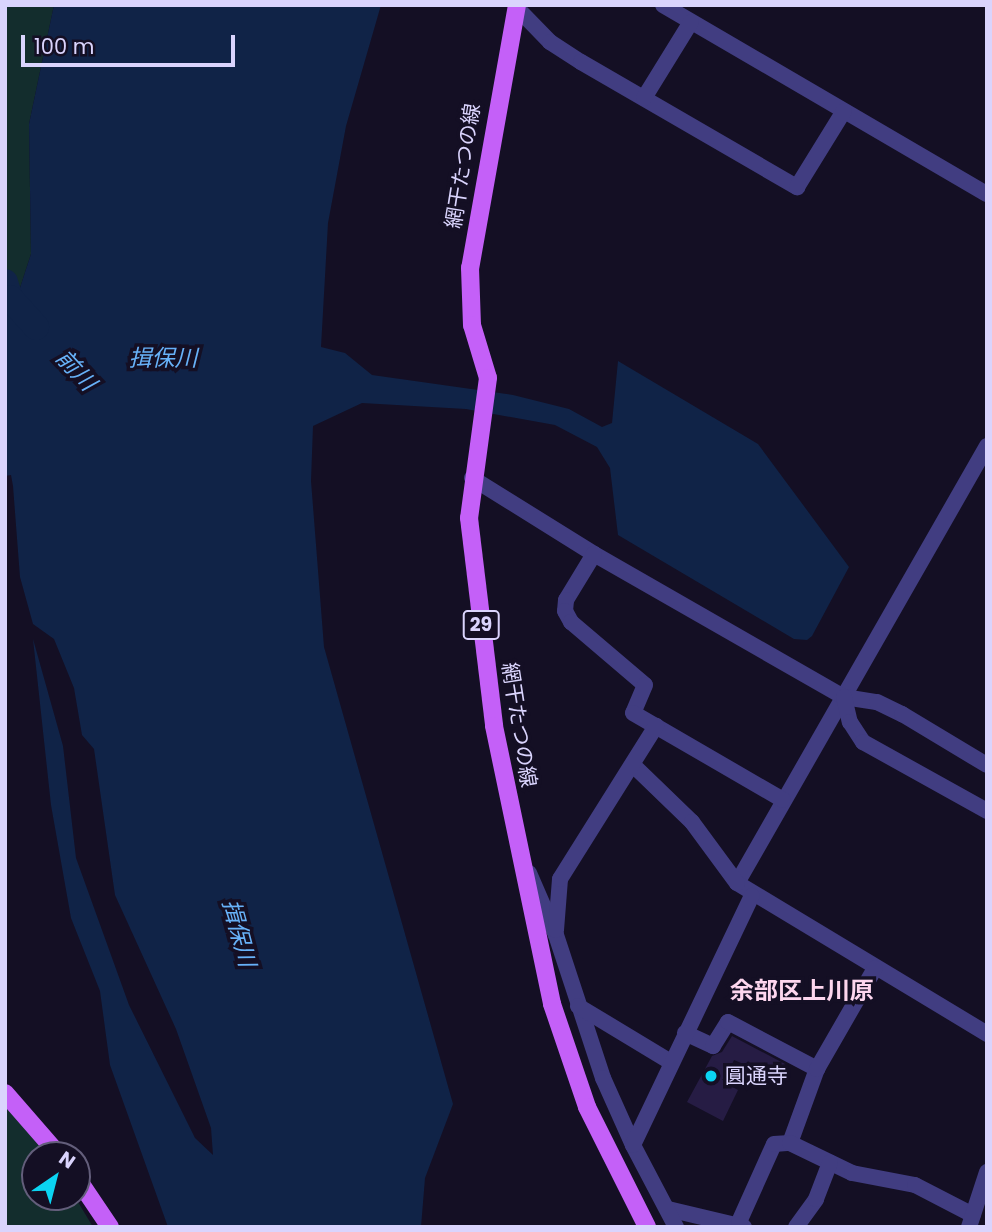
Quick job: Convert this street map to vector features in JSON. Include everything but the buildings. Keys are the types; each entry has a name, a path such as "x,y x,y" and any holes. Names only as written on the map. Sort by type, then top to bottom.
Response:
{"main road":[{"name":"網干たつの線","path":"516,6 470,268 472,325 488,378 472,478 469,518 494,726 520,862 552,1004 587,1107 647,1227"},
{"path":"5,1093 47,1141"},
{"path":"91,1199 110,1227"}],"street":[{"path":"663,5 987,194"},
{"path":"516,6 550,42 797,187 844,111"},
{"path":"644,98 691,22"},
{"path":"737,883 987,446"},
{"path":"472,478 594,554 844,697 877,702 987,765"},
{"path":"594,554 566,600 565,611 571,622 645,685 633,713 783,800"},
{"path":"844,697 850,722 863,742 987,811"},
{"path":"555,935 561,879 656,726"},
{"path":"633,765 692,822 737,883 752,896 987,1034"},
{"path":"520,862 532,877 555,935 603,1078 633,1145 676,1227"},
{"path":"633,1145 752,896"},
{"path":"790,1143 817,1069 875,968"},
{"path":"578,1006 671,1062"},
{"path":"685,1033 713,1046 728,1022 817,1069"},
{"path":"668,1209 699,1220 741,1225 774,1144 790,1143 830,1163 880,1182 915,1185 971,1221 987,1172"},
{"path":"796,1227 816,1199 830,1163"}],"green space":[{"path":"5,5 54,5 29,124 31,254 17,297 5,298"},
{"path":"5,1102 37,1141 21,1141 21,1211 83,1211 93,1227 5,1227"}],"water":[{"name":"揖保川","path":"54,5 381,5 346,126 328,223 321,347 345,353 372,375 513,395 569,409 602,427 612,423 618,361 758,444 849,567 812,636 807,640 794,639 618,535 610,468 597,447 555,425 466,409 362,403 313,426 311,481 324,647 453,1104 425,1178 421,1227 168,1227 110,1065 100,991 71,918 51,805 33,639 63,746 76,858 129,1005 195,1138 213,1155 211,1128 176,1029 115,895 94,749 82,735 74,688 54,639 33,624 20,577 11,475 5,476 5,305 17,297 31,254 29,124"}],"waterway":[{"name":"前川","path":"5,282 10,298 36,327"}],"place":[{"name":"圓通寺","path":"711,1076"}],"district":[{"name":"余部区上川原","path":"802,991"}]}
